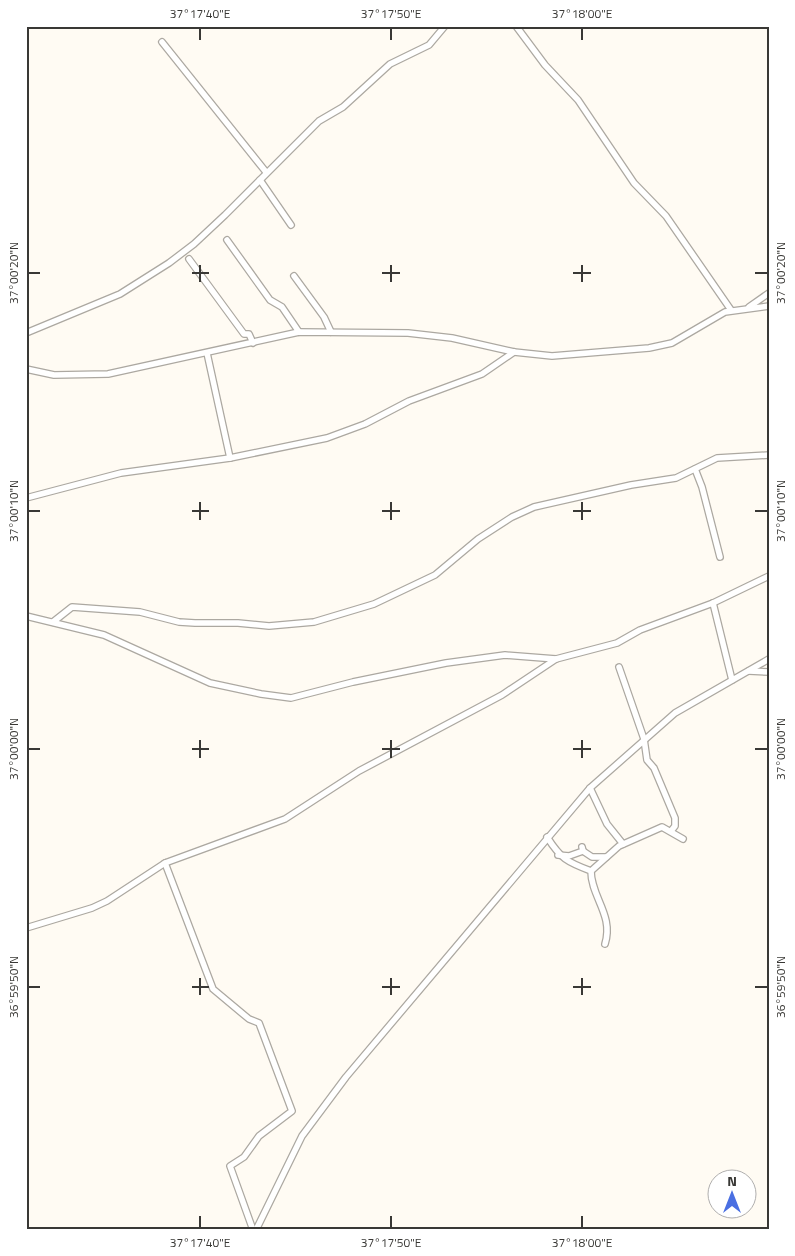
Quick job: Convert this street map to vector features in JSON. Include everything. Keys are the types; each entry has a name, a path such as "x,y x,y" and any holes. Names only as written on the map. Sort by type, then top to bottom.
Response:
{"street":[{"path":"26,333 120,294 169,263 194,244 318,121 343,108 390,64 429,45 445,26"},
{"path":"516,26 545,65 578,100 634,182 666,216 731,310"},
{"path":"162,42 266,172"},
{"path":"260,180 291,225"},
{"path":"228,240 270,300 282,307 299,332"},
{"path":"189,259 244,334 249,334 253,343"},
{"path":"294,276 324,317 331,332"},
{"path":"747,308 769,292"},
{"path":"26,369 54,375 88,376 108,374 299,332 430,335 514,352 552,356 658,347 672,344 725,312 769,306"},
{"path":"26,498 121,473 230,458 294,446 351,430 409,401 482,374 500,364 514,352"},
{"path":"207,353 230,458"},
{"path":"53,622 72,608 140,612 179,622 194,623 238,623 269,626 314,622 374,604 435,575 478,538 512,517 534,507 631,485 676,478 723,457 769,455"},
{"path":"695,469 702,487 720,557"},
{"path":"26,927 107,901 166,863 285,819 359,771 502,695 556,659 617,643 640,630 712,603 769,576"},
{"path":"712,603 732,680"},
{"path":"26,616 104,635 210,683 291,698 353,682 446,663 505,655 556,659"},
{"path":"254,1230 302,1136 340,1085 590,788 675,713 769,659"},
{"path":"620,667 644,739 647,760 654,768 675,818 675,826 671,831"},
{"path":"749,670 769,672"},
{"path":"590,788 607,824 623,844"},
{"path":"605,944 608,928 602,902 591,878 591,871 623,844 662,827 683,839"},
{"path":"547,838 558,855 567,862 591,871"},
{"path":"558,855 569,856 582,849 592,857 606,857"},
{"path":"166,863 214,988 249,1019 259,1023 292,1111 259,1136 244,1157 230,1166 254,1230"}]}
